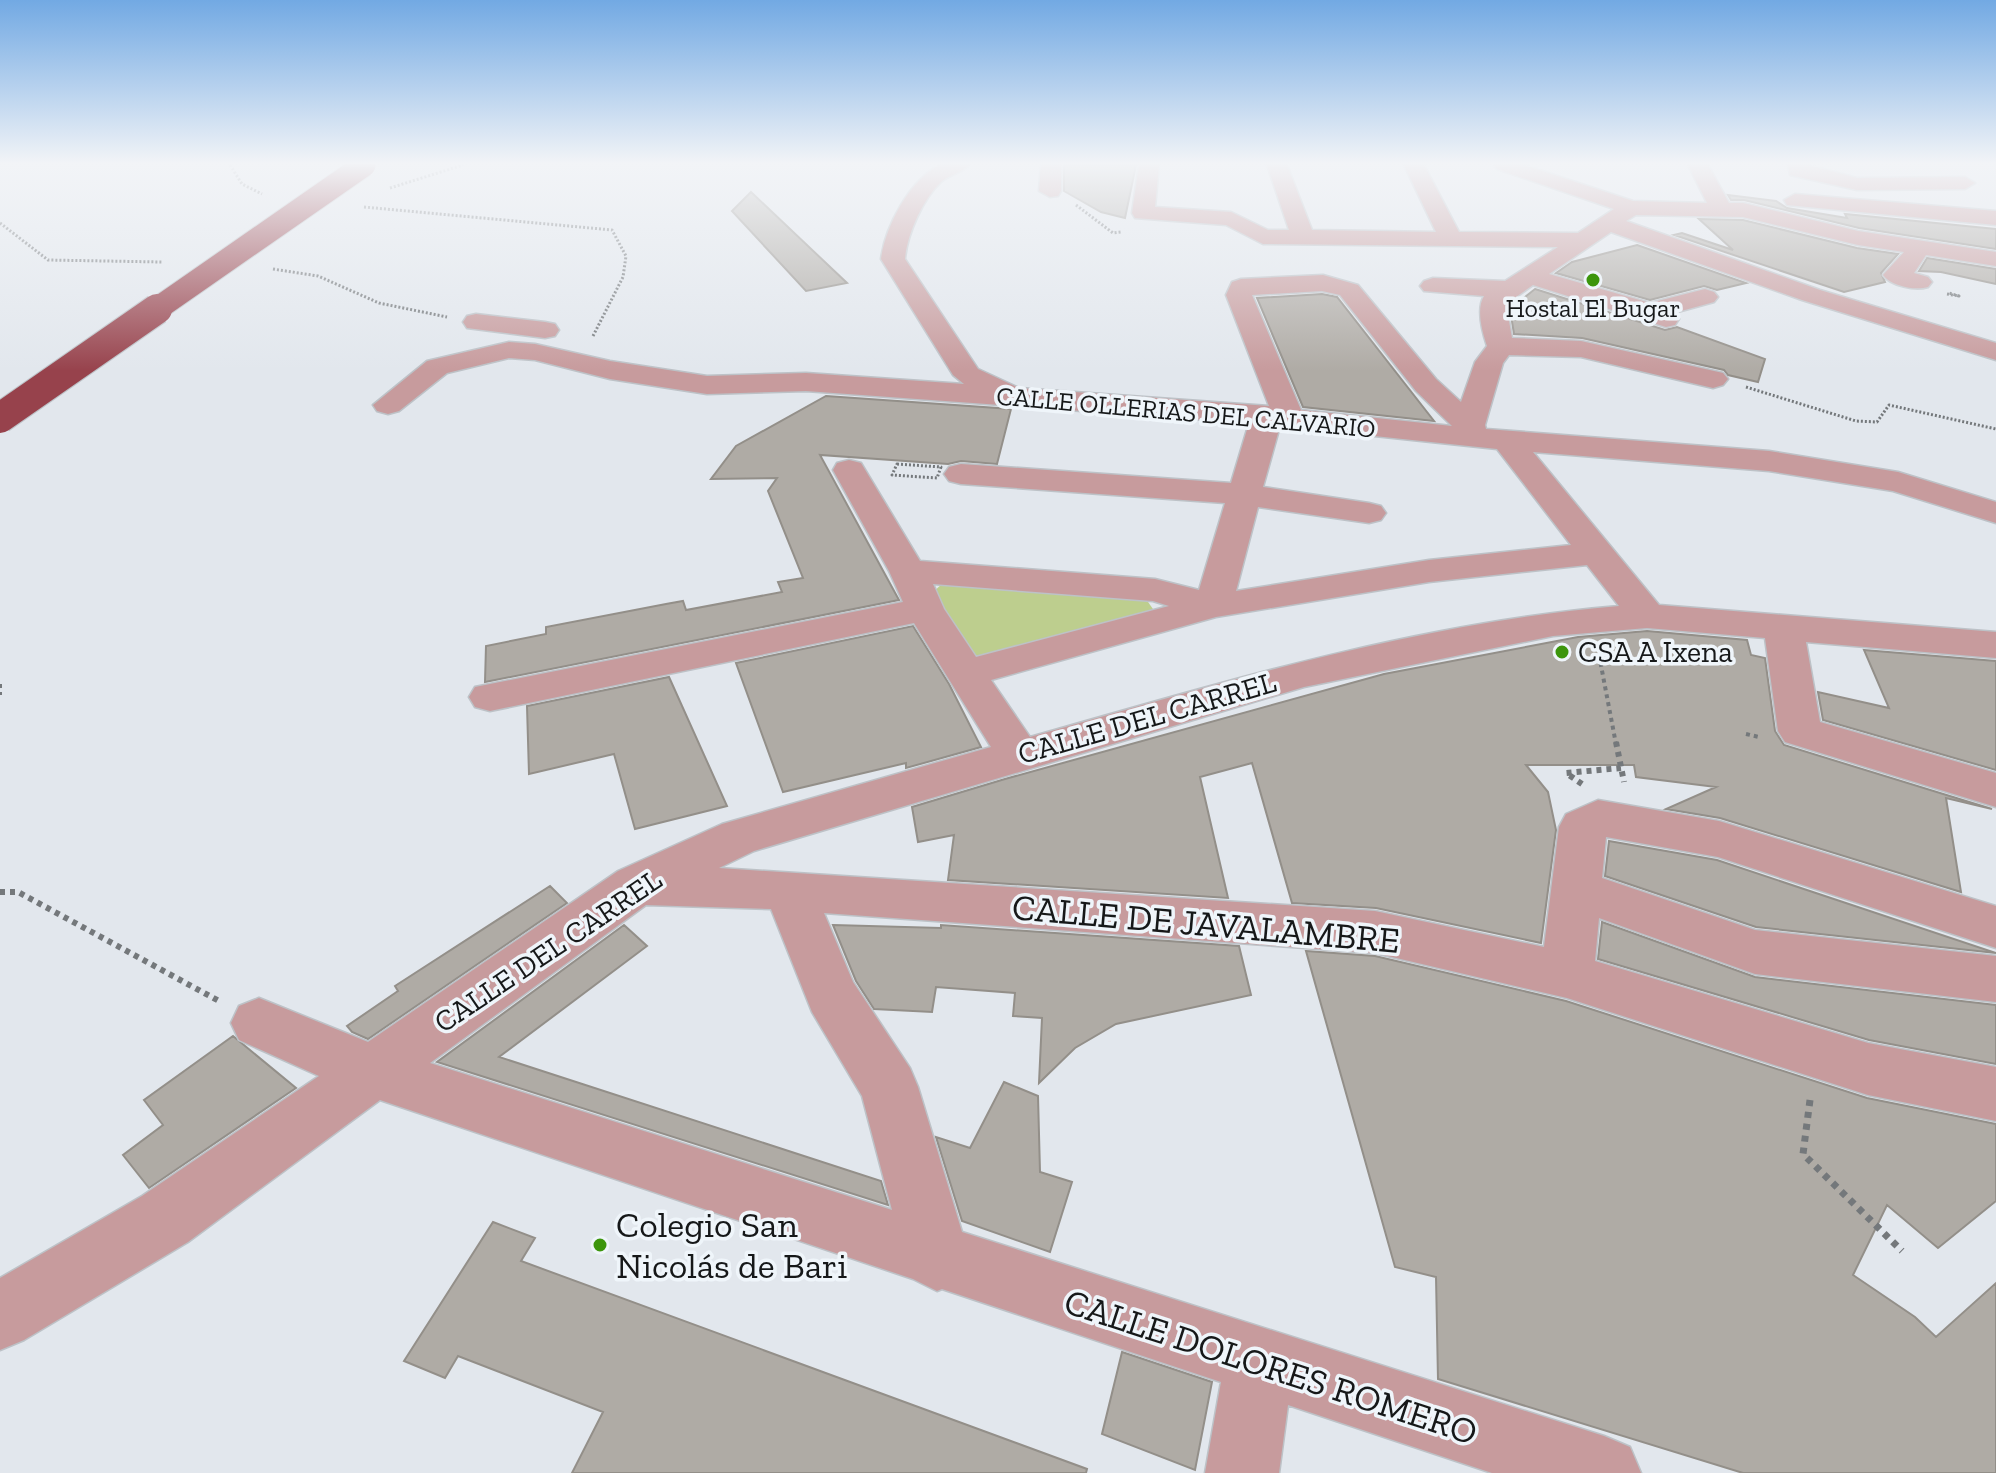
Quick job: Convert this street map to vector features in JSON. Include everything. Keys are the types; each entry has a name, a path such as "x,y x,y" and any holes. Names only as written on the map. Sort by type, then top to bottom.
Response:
{"highway":[{"path":"0,394 240,234"},
{"path":"0,418 265,234"}],"street":[{"path":"900,234 892,252 896,264 967,375"},
{"path":"1257,234 1263,237 1580,240"},
{"path":"1501,346 1496,333 1493,301 1591,234"},
{"path":"1640,234 1822,298 1996,352"},
{"path":"1844,234 1996,259"},
{"path":"1918,248 1909,265 1895,275 1919,282"},
{"path":"1433,286 1519,282 1658,315 1705,297"},
{"path":"1213,606 1243,494 1278,416 1239,295 1241,287 1323,283 1349,290 1435,395 1483,435 1556,508 1598,553 1647,616"},
{"path":"476,322 592,337"},
{"path":"621,344 691,362 797,361 967,375 1018,397"},
{"path":"1501,346 1581,349 1713,379"},
{"path":"1483,435 1489,362 1501,346"},
{"name":"CALLE OLLERIAS DEL CALVARIO","path":"388,405 437,367 509,350 535,352 610,370 707,385 806,382 1278,416 1769,461 1864,461 1917,487 1996,513"},
{"path":"849,470 908,571 925,609 1018,754"},
{"path":"961,474 1243,494 1369,513"},
{"path":"966,673 1213,606 1429,571 1598,553"},
{"path":"908,571 1155,590 1213,606"},
{"path":"490,697 925,609"},
{"name":"CALLE DEL CARREL","path":"0,1316 165,1219 636,885 739,837 1300,674 1592,619 1647,616 1996,645"},
{"path":"1783,626 1800,731 1996,790"},
{"path":"1567,975 1583,827 1598,818 1719,839 1996,927"},
{"name":"CALLE DE JAVALAMBRE","path":"636,885 789,890 1375,932 1567,975 1868,1069 1996,1094"},
{"path":"789,890 831,995 889,1087 937,1258"},
{"path":"1577,890 1755,952 1996,979"},
{"name":"CALLE DOLORES ROMERO","path":"259,1023 371,1071 1604,1473"},
{"path":"1242,1473 1259,1363"}],"path":[{"path":"14,234 48,260 175,262"},
{"path":"592,337 623,277 626,256 614,234"},
{"path":"260,267 318,276 379,303 476,322"},
{"path":"1713,379 1856,421 1877,422 1889,405 1996,429"},
{"path":"892,475 917,477 921,466 897,464 895,469"},
{"path":"905,476 909,465"},
{"path":"1592,619 1625,786"},
{"path":"0,684 0,695"},
{"path":"1576,780 1566,773 1621,768"},
{"path":"0,892 18,892 259,1023"},
{"path":"1811,1051 1813,1074 1803,1154 1902,1251"}],"green space":[{"path":"943,583 1146,599 1155,612 974,658 931,594"}],"building":[{"path":"753,234 795,234 847,283 806,291"},
{"path":"1684,234 1733,250 1715,234 1799,234 1898,254 1881,273 1885,282 1844,292 1674,235"},
{"path":"1896,234 1996,234 1996,249"},
{"path":"1637,245 1746,283 1717,290 1704,286 1650,300 1556,273 1572,262"},
{"path":"1927,258 1996,269 1996,284 1941,272 1919,271"},
{"path":"1535,289 1665,330 1677,327 1765,359 1758,382 1728,375 1724,370 1582,338 1514,334 1510,309"},
{"path":"1322,294 1337,297 1434,421 1303,407 1257,298"},
{"path":"826,396 1011,409 997,464 961,461 948,464 820,455 899,600 485,682 486,646 546,634 546,627 666,604 683,601 686,610 782,592 778,582 803,578 768,491 777,478 711,479 736,446"},
{"path":"913,626 949,684 981,747 906,768 906,763 783,792 736,663"},
{"path":"1647,631 1747,640 1751,655 1765,658 1775,731 1784,745 1992,809 1946,798 1961,892 1720,818 1666,809 1716,787 1636,777 1634,765 1526,765 1548,792 1556,830 1541,943 1376,908 1292,903 1252,763 1200,777 1228,898 948,880 954,835 918,842 912,807 1005,779 1384,674 1578,637"},
{"path":"1864,650 1996,661 1996,770 1823,720 1818,692 1889,708"},
{"path":"669,677 727,806 635,829 614,754 529,774 527,706"},
{"path":"1609,841 1717,860 1996,953 1756,927 1605,876"},
{"path":"550,886 567,903 368,1039 352,1032 347,1026 398,991 395,986"},
{"path":"1602,922 1755,977 1996,1005 1996,1064 1869,1040 1598,959"},
{"path":"624,925 647,946 499,1057 881,1181 888,1205 437,1062"},
{"path":"833,925 941,928 941,925 1239,946 1251,995 1116,1024 1075,1048 1039,1083 1042,1018 1013,1016 1015,993 936,987 932,1012 874,1009 856,981"},
{"path":"1306,951 1375,956 1566,1001 1867,1098 1996,1124 1996,1201 1938,1248 1887,1205 1853,1275 1915,1317 1936,1337 1996,1283 1996,1473 1743,1473 1438,1379 1436,1277 1395,1267"},
{"path":"233,1036 296,1088 149,1188 123,1155 163,1125 144,1100"},
{"path":"1004,1082 1038,1096 1040,1172 1072,1182 1050,1252 962,1221 936,1137 970,1148"},
{"path":"493,1222 535,1238 521,1261 1087,1469 1086,1473 572,1473 603,1412 458,1356 445,1378 404,1361"},
{"path":"1122,1352 1212,1382 1195,1470 1102,1434"}],"place":[{"name":"Hostal El Bugar","path":"1593,280"},
{"name":"CSA A Ixena","path":"1562,652"},
{"name":"Colegio San Nicolás de Bari","path":"600,1245"}]}
